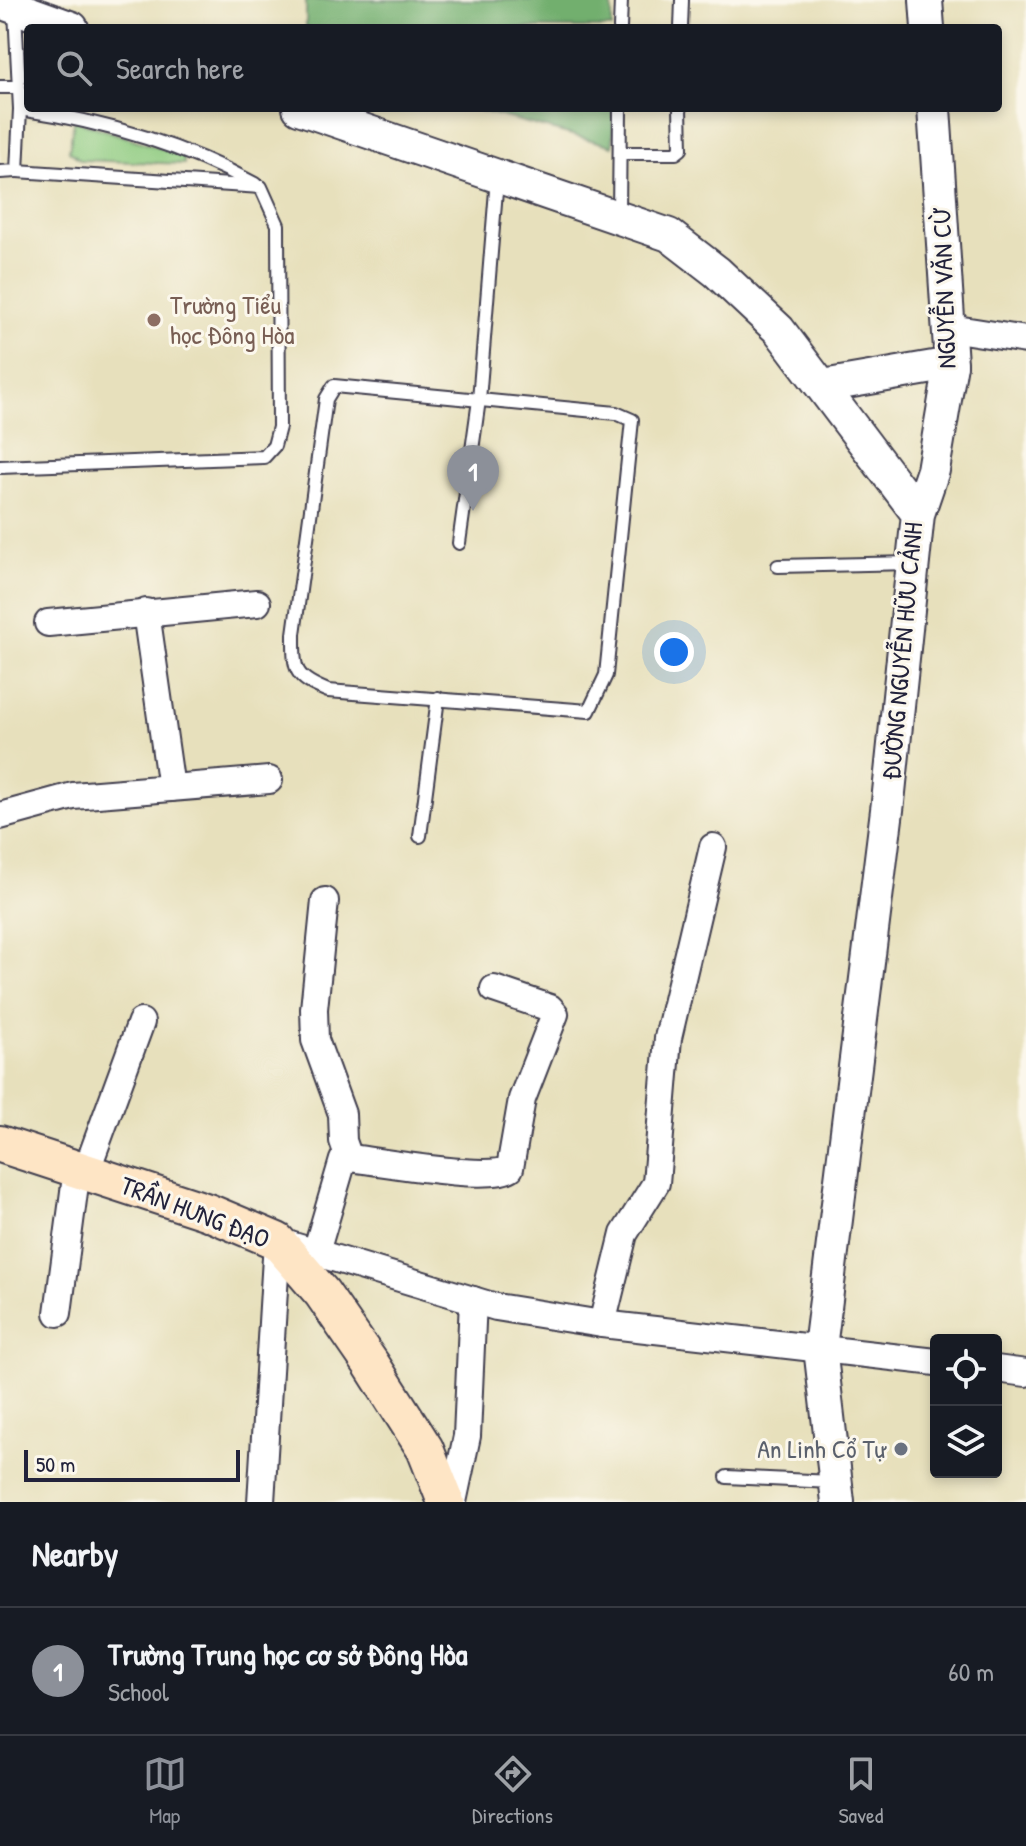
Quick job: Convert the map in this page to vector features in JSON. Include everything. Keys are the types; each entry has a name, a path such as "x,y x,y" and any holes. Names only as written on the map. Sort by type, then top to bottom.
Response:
{"main road":[{"name":"TRẦN HƯNG ĐẠO","path":"0,1144 208,1212 277,1241 322,1293 371,1364 425,1449 446,1502"}],"street":[{"path":"926,0 928,24"},
{"path":"8,5 61,24"},
{"name":"ĐƯỜNG NGUYỄN HỮU CẢNH","path":"310,112 497,178 619,215 669,235 717,272 779,330 918,514 886,817 820,1348 837,1492"},
{"name":"NGUYỄN VĂN CỪ","path":"918,514 933,470 951,364 934,112"},
{"path":"950,328 1026,340"},
{"path":"823,386 951,364"},
{"path":"48,623 257,603"},
{"path":"146,612 171,788"},
{"path":"0,816 73,796 269,780"},
{"path":"602,1324 624,1234 656,1183 668,1038 713,847"},
{"path":"325,901 314,1009 315,1040 342,1114 343,1141 349,1158"},
{"path":"316,1252 343,1160 349,1158 497,1174 510,1168 513,1135 522,1099 555,1014 550,1008 494,989"},
{"path":"58,1313 82,1171 141,1022"},
{"path":"261,1502 277,1241 473,1300 602,1324 930,1361"},
{"path":"453,1502 467,1436 473,1300"},
{"path":"1002,1370 1026,1373"}],"lane":[{"path":"620,24 621,0"},
{"path":"681,24 682,0"},
{"path":"8,5 20,109 17,171"},
{"path":"0,87 17,87"},
{"path":"20,109 24,110"},
{"path":"0,467 264,457 274,446 279,427 278,225 261,187 218,164 73,117 40,112"},
{"path":"619,215 620,112"},
{"path":"620,153 676,153 681,149 680,112"},
{"path":"0,172 261,187"},
{"path":"459,543 479,400 497,178"},
{"path":"334,386 616,413 632,420 606,675 589,711 438,698 328,691 303,681 294,666 294,634 326,399 334,386"},
{"path":"778,566 911,563"},
{"path":"420,836 438,698"},
{"path":"727,1477 837,1492"}],"green space":[{"path":"306,0 612,0 612,24 306,24"},
{"path":"486,112 613,112 613,146"},
{"path":"74,120 184,156 184,164 81,160 69,151"}],"place":[{"name":"Trường Tiểu học Đông Hòa","path":"154,320"},
{"name":"Trường Trung học cơ sở Đông Hòa","path":"473,511"},
{"name":"An Linh Cổ Tự","path":"901,1449"}]}
